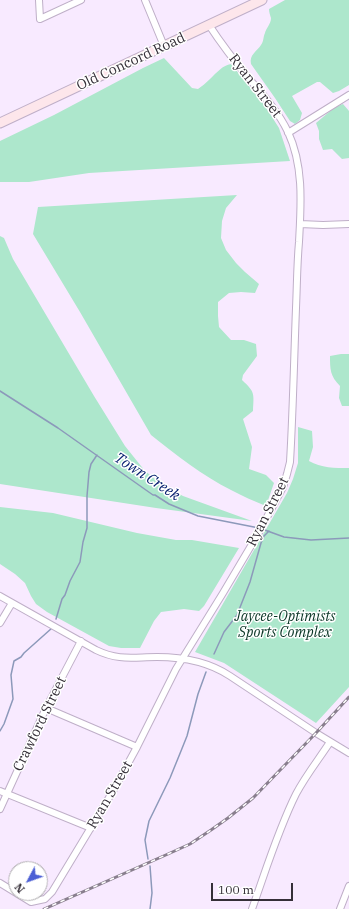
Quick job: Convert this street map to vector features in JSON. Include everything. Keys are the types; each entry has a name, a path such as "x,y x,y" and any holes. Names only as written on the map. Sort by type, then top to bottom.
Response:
{"main road":[{"name":"Old Concord Road","path":"0,123 262,0"}],"street":[{"path":"39,0 40,20 81,0"},
{"path":"145,0 164,46"},
{"name":"Ryan Street","path":"0,883 31,902 44,899 52,892 114,791 182,659 258,534 282,487 290,462 292,447 294,341 300,224 299,166 296,153 288,133 274,107 231,56 209,25"},
{"path":"288,133 349,94"},
{"path":"300,224 349,224"},
{"path":"0,596 101,652 118,657 182,659 206,664 224,672 349,753"},
{"path":"0,623 12,603"},
{"name":"Crawford Street","path":"0,808 3,792 81,641"},
{"path":"46,708 137,747"},
{"path":"252,909 290,806 297,792 330,742"},
{"path":"3,792 91,828"},
{"path":"340,909 348,889"}],"green space":[{"path":"285,0 349,0 349,85 333,93 320,82 317,82 292,96 302,113 300,120 295,124 290,121 251,64 251,58 262,44 270,22 271,18 269,9"},
{"path":"164,58 192,88 198,89 225,66 231,64 265,106 279,128 290,161 89,173 29,182 0,182 0,141"},
{"path":"343,104 349,111 349,158 342,159 332,149 323,150 316,123 335,107"},
{"path":"237,195 226,208 222,221 221,238 226,250 236,263 259,284 255,293 229,293 218,302 219,327 231,340 244,340 256,344 257,356 243,375 242,380 253,393 253,411 243,419 252,447 249,469 266,475 274,483 266,506 239,494 200,472 151,435 33,234 38,207"},
{"path":"0,236 4,238 13,259 94,396 125,446 145,471 163,485 183,496 252,521 0,484"},
{"path":"349,354 349,406 342,406 339,398 340,386 332,376 330,356"},
{"name":"Jaycee-Optimists Sports Complex","path":"298,427 312,431 313,447 309,461 333,468 349,468 349,687 316,723 224,663 195,652 287,493 298,463"},
{"path":"0,507 53,513 137,533 176,540 192,540 239,548 204,606 199,611 184,609 161,612 154,621 140,648 121,648 109,646 47,612 36,604 25,583 0,564"}],"waterway":[{"name":"Town Creek","path":"0,391 58,428 153,495 169,504 198,516 259,528"},
{"path":"56,619 62,599 80,562 87,528 89,472 91,464 97,455"},
{"name":"Town Creek","path":"262,529 284,537 311,540 349,538"},
{"path":"214,654 224,632 237,615 250,582 261,543 264,536 269,531"},
{"path":"0,731 13,699 11,675 14,661 21,657 52,628"},
{"path":"148,859 145,840 149,821 170,778 187,736 198,694 206,672"},
{"path":"150,866 152,893 150,909"}],"railway":[{"path":"44,909 190,844 211,830 253,798 349,697"}]}
